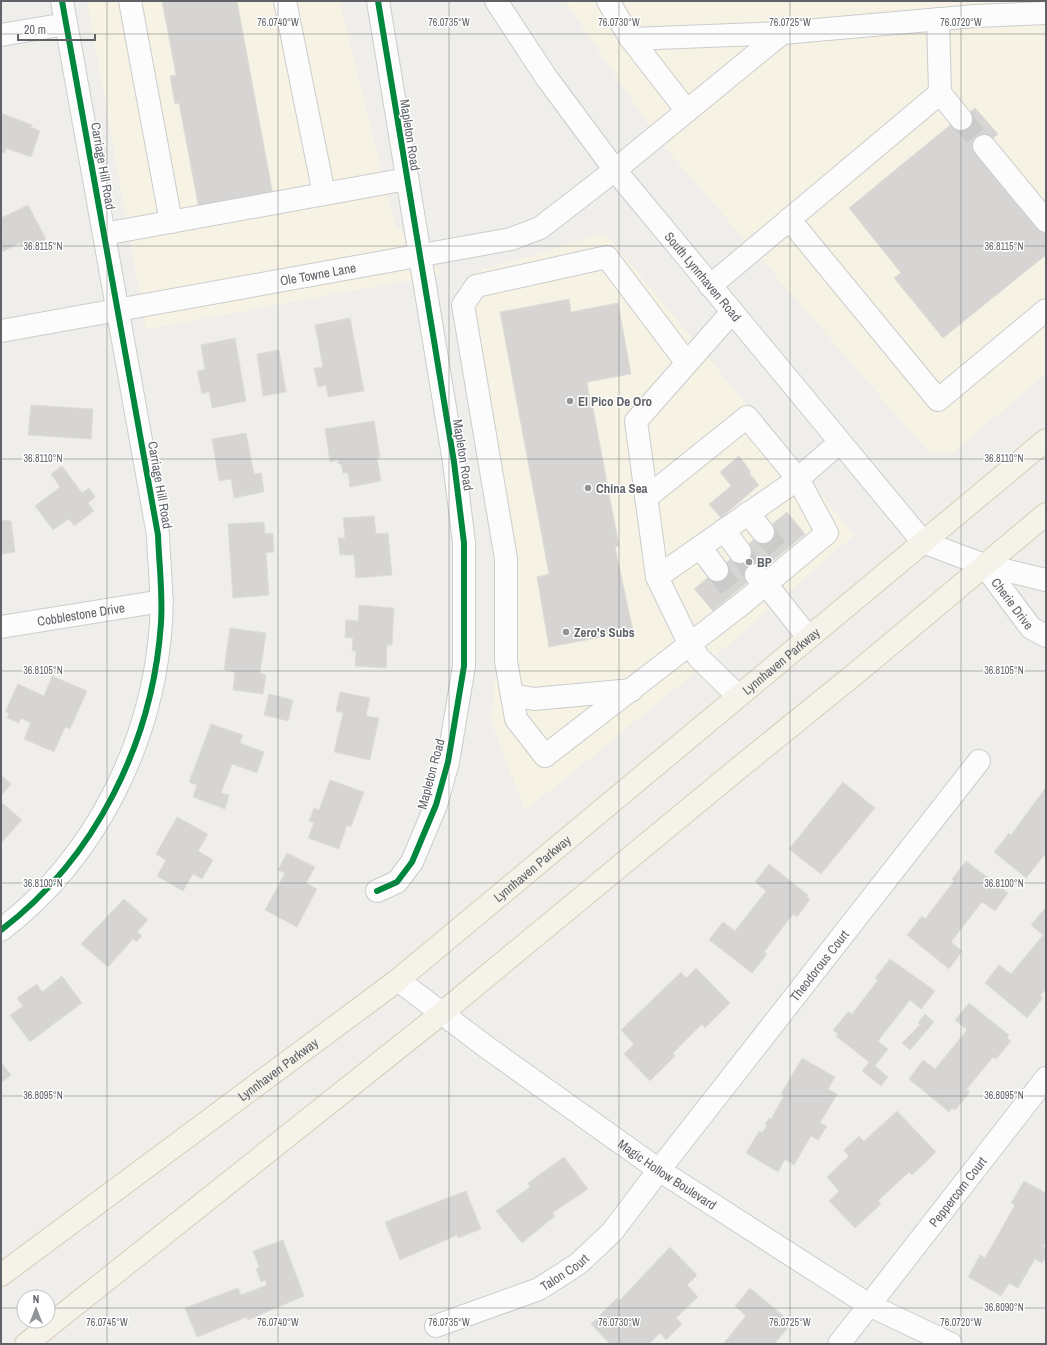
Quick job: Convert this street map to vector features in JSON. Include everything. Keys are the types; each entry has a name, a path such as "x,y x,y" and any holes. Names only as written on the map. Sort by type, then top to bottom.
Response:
{"main road":[{"name":"Lynnhaven Parkway","path":"1,1275 398,980 1046,440"},
{"path":"26,1344 442,1013 861,669 1046,514"}],"street":[{"name":"Carriage Hill Road","path":"1,930 14,921 43,893 76,855 103,813 126,769 144,721 155,673 161,623 162,601 158,535 62,1"},
{"path":"130,1 170,222"},
{"path":"285,1 324,194"},
{"name":"Mapleton Road","path":"377,891 397,882 412,862 436,805 448,762 464,666 464,543 454,462 406,180 378,1"},
{"name":"South Lynnhaven Road","path":"496,1 546,77 615,170 922,542"},
{"path":"608,1 631,39 687,111"},
{"path":"631,39 782,32 938,19 975,8 1046,13"},
{"path":"938,19 940,93 962,119"},
{"path":"1,35 66,24"},
{"name":"Ole Towne Lane","path":"1,331 419,256 511,238 540,228 615,170 782,32"},
{"path":"710,286 940,93"},
{"path":"984,146 1046,221"},
{"path":"104,234 406,180"},
{"path":"789,219 938,400 1046,310"},
{"path":"646,498 747,417 798,479 827,533 786,559 738,598 690,645 545,756 516,719 506,661 506,559 462,305 476,286 607,257 687,363"},
{"path":"732,312 636,421 657,578 690,645 699,658 738,696"},
{"path":"657,578 798,479 840,442"},
{"path":"748,513 763,532"},
{"path":"724,530 740,552"},
{"name":"Cherie Drive","path":"922,542 984,565 1046,580"},
{"path":"700,547 717,570"},
{"name":"Cherie Drive","path":"984,565 1031,628 1046,636"},
{"path":"761,580 808,637"},
{"name":"Cobblestone Drive","path":"1,628 162,601"},
{"path":"512,695 534,699 632,690"},
{"name":"Theodorous Court","path":"659,1170 979,760"},
{"name":"Magic Hollow Boulevard","path":"398,980 485,1046 659,1170 869,1305 951,1344"},
{"name":"Peppercorn Court","path":"839,1344 1046,1078"},
{"name":"Talon Court","path":"436,1326 539,1289 578,1264 612,1232 659,1170"}],"shaded area":[{"path":"87,1 340,1 394,223 443,274 146,329"},
{"path":"565,1 1046,1 1046,374 952,453 929,453 657,138"},
{"path":"605,233 854,535 708,662 525,811 491,721 508,530 468,275"}],"building":[{"path":"162,1 237,1 273,195 199,209 179,103 175,104 170,76 176,75"},
{"path":"975,108 998,134 980,150 1046,230 1046,255 943,338 894,278 901,273 849,208 955,121 957,123"},
{"path":"1,113 32,125 31,127 40,131 31,157 6,148 5,153 1,152"},
{"path":"28,205 46,239 24,251 20,243 2,252 1,218"},
{"path":"569,299 571,312 618,303 631,374 587,382 619,546 615,547 633,631 549,647 537,577 549,574 500,312"},
{"path":"350,318 364,391 328,397 326,385 318,387 314,368 323,367 315,325"},
{"path":"235,338 246,401 212,408 209,392 202,394 197,371 205,370 201,345"},
{"path":"279,350 286,392 263,396 257,354"},
{"path":"31,405 93,409 91,439 28,435"},
{"path":"374,421 380,457 377,458 381,481 350,487 348,473 343,473 341,464 338,464 338,460 330,462 325,429"},
{"path":"246,433 254,474 261,473 264,492 234,498 231,479 219,481 212,439"},
{"path":"739,456 751,472 749,473 759,485 721,518 709,504 731,486 720,472"},
{"path":"62,466 82,493 89,488 95,497 88,503 94,511 74,526 69,519 53,530 35,506 60,487 51,474"},
{"name":"BP","path":"787,512 805,534 713,611 694,589"},
{"path":"374,516 376,534 388,533 392,575 356,578 354,555 340,555 338,538 345,538 343,518"},
{"path":"1,520 11,521 15,552 1,554"},
{"path":"264,522 265,534 273,533 274,552 266,553 269,595 233,598 228,524"},
{"path":"359,605 394,608 392,645 387,645 386,668 355,666 356,651 352,651 353,638 345,637 346,620 358,621"},
{"path":"230,628 266,633 260,673 266,675 263,694 233,690 235,672 224,670"},
{"path":"52,676 87,691 70,729 65,727 54,752 24,739 31,723 21,718 19,723 7,718 9,713 5,712 18,684 44,696"},
{"path":"340,692 370,698 366,716 379,718 370,760 334,752 343,713 336,711"},
{"path":"269,694 293,700 288,721 264,715"},
{"path":"211,724 243,735 240,743 264,752 257,773 232,764 221,793 229,795 225,809 193,797 197,785 189,782"},
{"path":"1,775 11,784 1,796"},
{"path":"330,780 364,792 351,827 347,825 339,849 308,838 314,823 309,821 314,808 319,810"},
{"path":"843,782 875,808 821,874 789,849"},
{"path":"1046,787 1046,853 1026,878 994,852 1009,833 1011,835"},
{"path":"1,802 22,820 1,843"},
{"path":"177,817 208,834 198,851 213,860 202,879 193,874 183,891 157,876 166,860 156,854"},
{"path":"287,853 315,867 306,883 317,889 297,927 265,910 285,873 278,870"},
{"path":"966,861 1008,893 995,911 982,902 951,942 962,951 949,969 907,935 922,916 925,919 954,881 952,879"},
{"path":"769,864 808,895 807,897 810,899 797,917 793,914 764,952 767,954 752,973 709,940 723,922 735,931 766,891 755,882"},
{"path":"124,899 148,920 137,932 142,936 136,942 133,939 108,967 81,944"},
{"path":"1045,908 1046,989 1040,996 1043,998 1027,1018 985,983 999,965 1011,974 1043,935 1031,925"},
{"path":"890,959 935,991 921,1009 910,1000 878,1041 888,1049 875,1066 888,1077 881,1086 862,1071 869,1062 836,1036 838,1034 833,1030 848,1012 852,1014 878,980 875,978"},
{"path":"696,968 730,1003 705,1028 702,1024 673,1053 675,1056 650,1081 624,1054 634,1044 621,1030 681,972 686,978"},
{"path":"62,976 82,1003 30,1042 10,1015 23,1006 17,998 37,984 42,992"},
{"path":"969,1003 1009,1035 1007,1038 1011,1041 996,1059 993,1057 966,1090 970,1092 955,1110 952,1108 949,1112 909,1079 923,1060 935,1069 967,1030 955,1020"},
{"path":"925,1014 934,1022 910,1050 902,1043 920,1025 918,1023"},
{"path":"802,1058 835,1077 828,1089 837,1094 820,1123 827,1126 818,1140 811,1136 794,1165 785,1159 778,1172 746,1153 759,1131 762,1133 767,1125 765,1124 769,1118 771,1119 784,1096 781,1094"},
{"path":"1,1062 11,1075 1,1083"},
{"path":"897,1111 936,1152 912,1175 909,1172 878,1201 881,1204 855,1228 829,1201 839,1191 827,1177 849,1156 844,1150 859,1136 864,1141"},
{"path":"564,1157 588,1189 552,1213 555,1216 522,1243 496,1211 530,1187 528,1183"},
{"path":"1024,1181 1046,1193 1046,1241 1043,1246 1046,1248 1046,1257 1042,1263 1035,1259 1018,1288 1009,1283 1001,1296 968,1277 980,1255 985,1258 1015,1205 1011,1203"},
{"path":"466,1191 481,1229 458,1238 457,1235 400,1260 385,1222"},
{"path":"283,1240 304,1296 248,1320 247,1317 197,1337 185,1308 238,1288 241,1295 267,1285 265,1280 261,1282 256,1269 259,1267 253,1251"},
{"path":"670,1247 697,1275 687,1285 698,1297 676,1318 682,1324 666,1340 660,1333 649,1344 610,1344 591,1324 617,1298 619,1301"},
{"path":"750,1288 792,1323 774,1344 723,1344 746,1316 735,1306"}],"tunnel":[{"path":"961,119 984,146"},
{"path":"763,532 782,554"},
{"path":"740,552 756,575"},
{"path":"717,570 734,593"}],"cycle path":[{"path":"1,930 35,901 65,868 91,832 114,794 132,753 146,711 156,667 161,623 158,535 62,1"},
{"path":"377,891 397,882 412,862 436,805 448,762 464,666 464,543 454,462 378,1"}],"place":[{"name":"El Pico De Oro","path":"570,401"},
{"name":"China Sea","path":"588,488"},
{"name":"BP","path":"749,562"},
{"name":"Zero's Subs","path":"566,632"}]}
